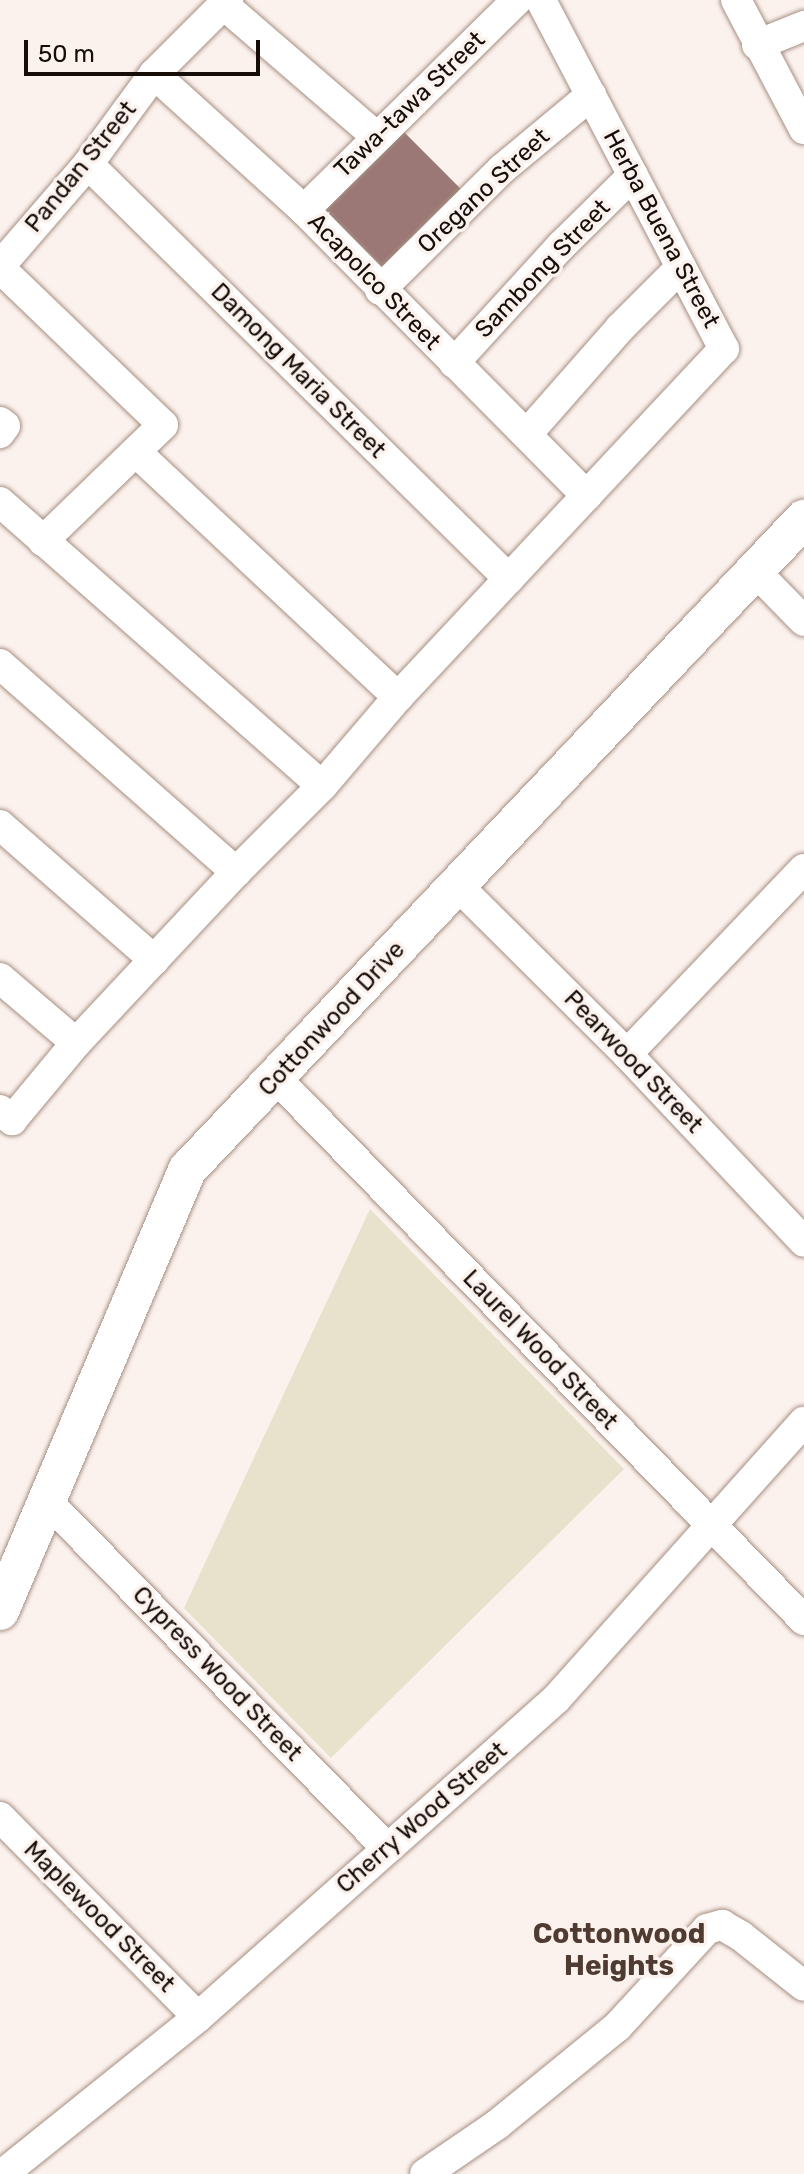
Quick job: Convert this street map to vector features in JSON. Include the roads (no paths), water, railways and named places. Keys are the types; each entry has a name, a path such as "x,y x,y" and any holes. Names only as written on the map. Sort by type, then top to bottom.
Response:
{"street":[{"name":"Tawa-tawa Street","path":"304,210 517,0"},
{"name":"Herba Buena Street","path":"0,1110 12,1120 76,1043 236,872 322,786 398,697 724,349 541,0"},
{"path":"736,0 757,45 804,129"},
{"path":"226,3 377,137"},
{"name":"Pandan Street","path":"0,267 88,164 154,74 226,3"},
{"path":"757,45 804,26"},
{"name":"Acapolco Street","path":"154,74 304,210 587,496"},
{"name":"Oregano Street","path":"380,290 502,169 591,95"},
{"name":"Damong Maria Street","path":"88,164 509,579"},
{"name":"Sambong Street","path":"454,363 561,246 633,175"},
{"path":"0,267 163,425 43,541"},
{"path":"527,434 620,328 681,267"},
{"path":"0,422 5,426 0,433"},
{"path":"136,452 398,697"},
{"path":"0,502 322,786"},
{"name":"Cottonwood Drive","path":"0,1611 188,1169 804,519"},
{"path":"755,571 804,621"},
{"path":"0,664 236,872"},
{"path":"0,825 154,960"},
{"path":"627,1054 804,869"},
{"name":"Pearwood Street","path":"458,886 627,1054 804,1242"},
{"path":"0,978 76,1043"},
{"name":"Laurel Wood Street","path":"276,1078 804,1620"},
{"name":"Cherry Wood Street","path":"3,2174 198,2017 556,1699 804,1422"},
{"name":"Cypress Wood Street","path":"46,1500 387,1848"},
{"name":"Maplewood Street","path":"0,1817 198,2017"},
{"path":"425,2174 498,2124 617,2027 707,1929 722,1925 804,1986"}],"district":[{"name":"Cottonwood Heights","path":"619,1950"}]}
